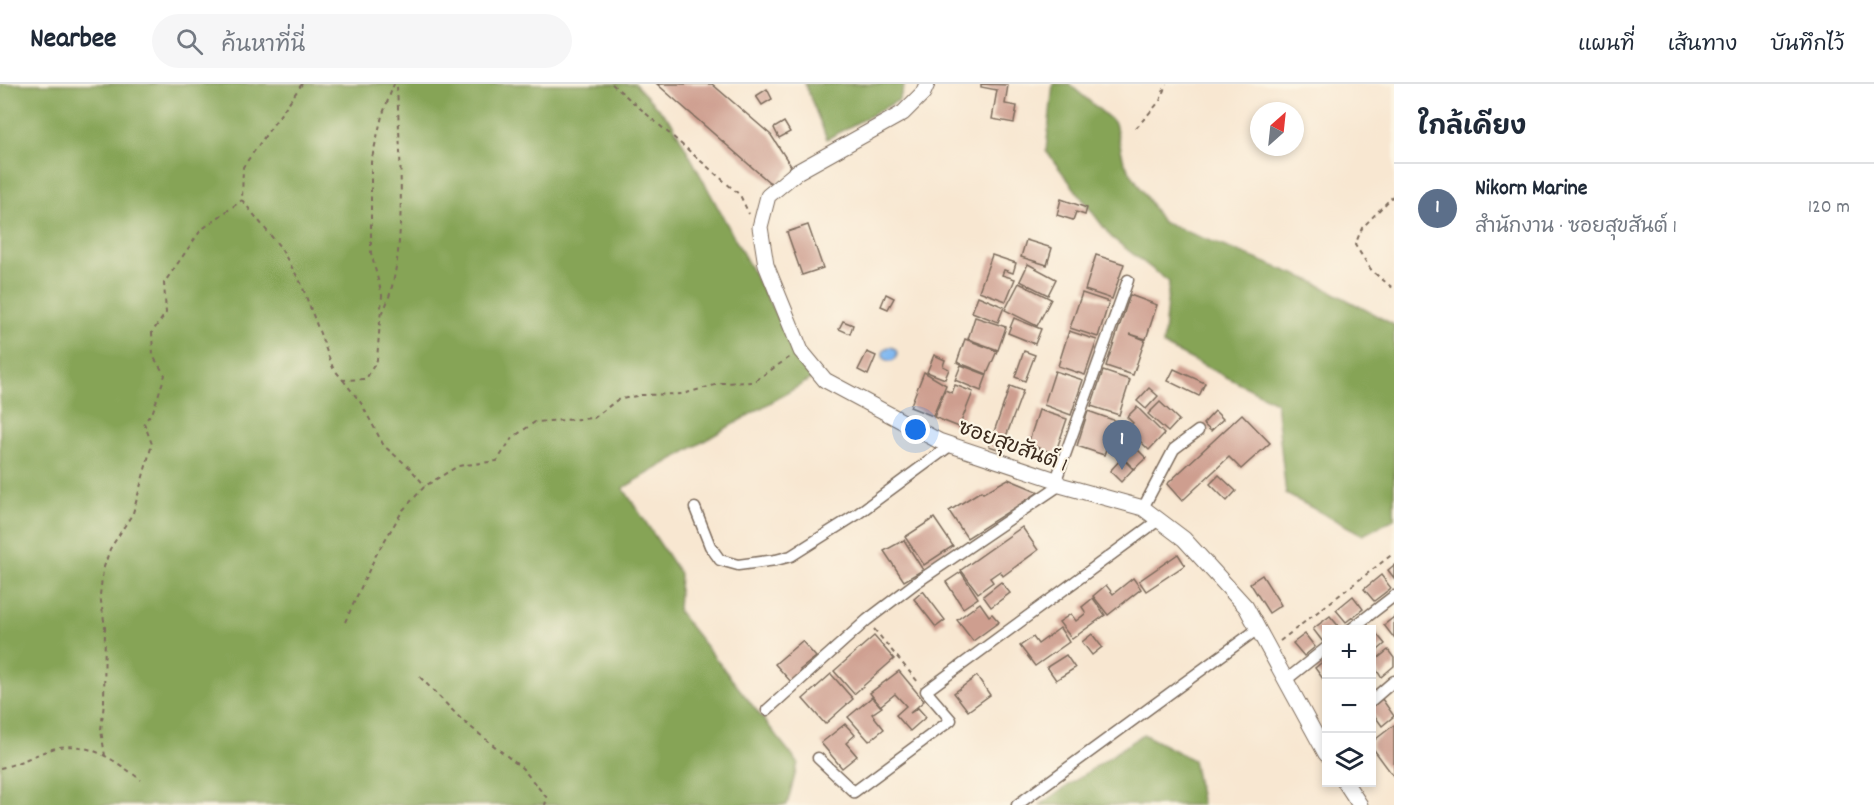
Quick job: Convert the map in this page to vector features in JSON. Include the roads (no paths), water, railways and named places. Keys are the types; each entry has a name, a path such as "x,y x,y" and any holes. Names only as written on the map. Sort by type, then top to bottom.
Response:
{"street":[{"name":"ซอยสุขสันต์ 1","path":"927,84 923,93 903,112 797,172 768,196 760,227 766,265 801,351 816,373 833,386 951,445 1058,483 1143,507 1160,519 1184,539 1246,607 1322,743"},
{"path":"767,710 867,620 1058,483 1128,280"},
{"path":"1143,507 1174,449 1198,431"},
{"path":"694,508 710,546 720,560 738,566 776,560 791,556 856,515 951,445"},
{"path":"818,758 854,792 951,720 926,691 1160,519"},
{"path":"1356,625 1394,596"},
{"path":"1017,805 1259,628"},
{"path":"1286,680 1322,651"},
{"path":"1376,696 1394,681"},
{"path":"1348,787 1360,805"}],"water":[{"path":"890,347 895,349 897,354 895,359 890,361 885,359 883,354 885,349"}],"place":[{"name":"Nikorn Marine","path":"1122,470"}]}
